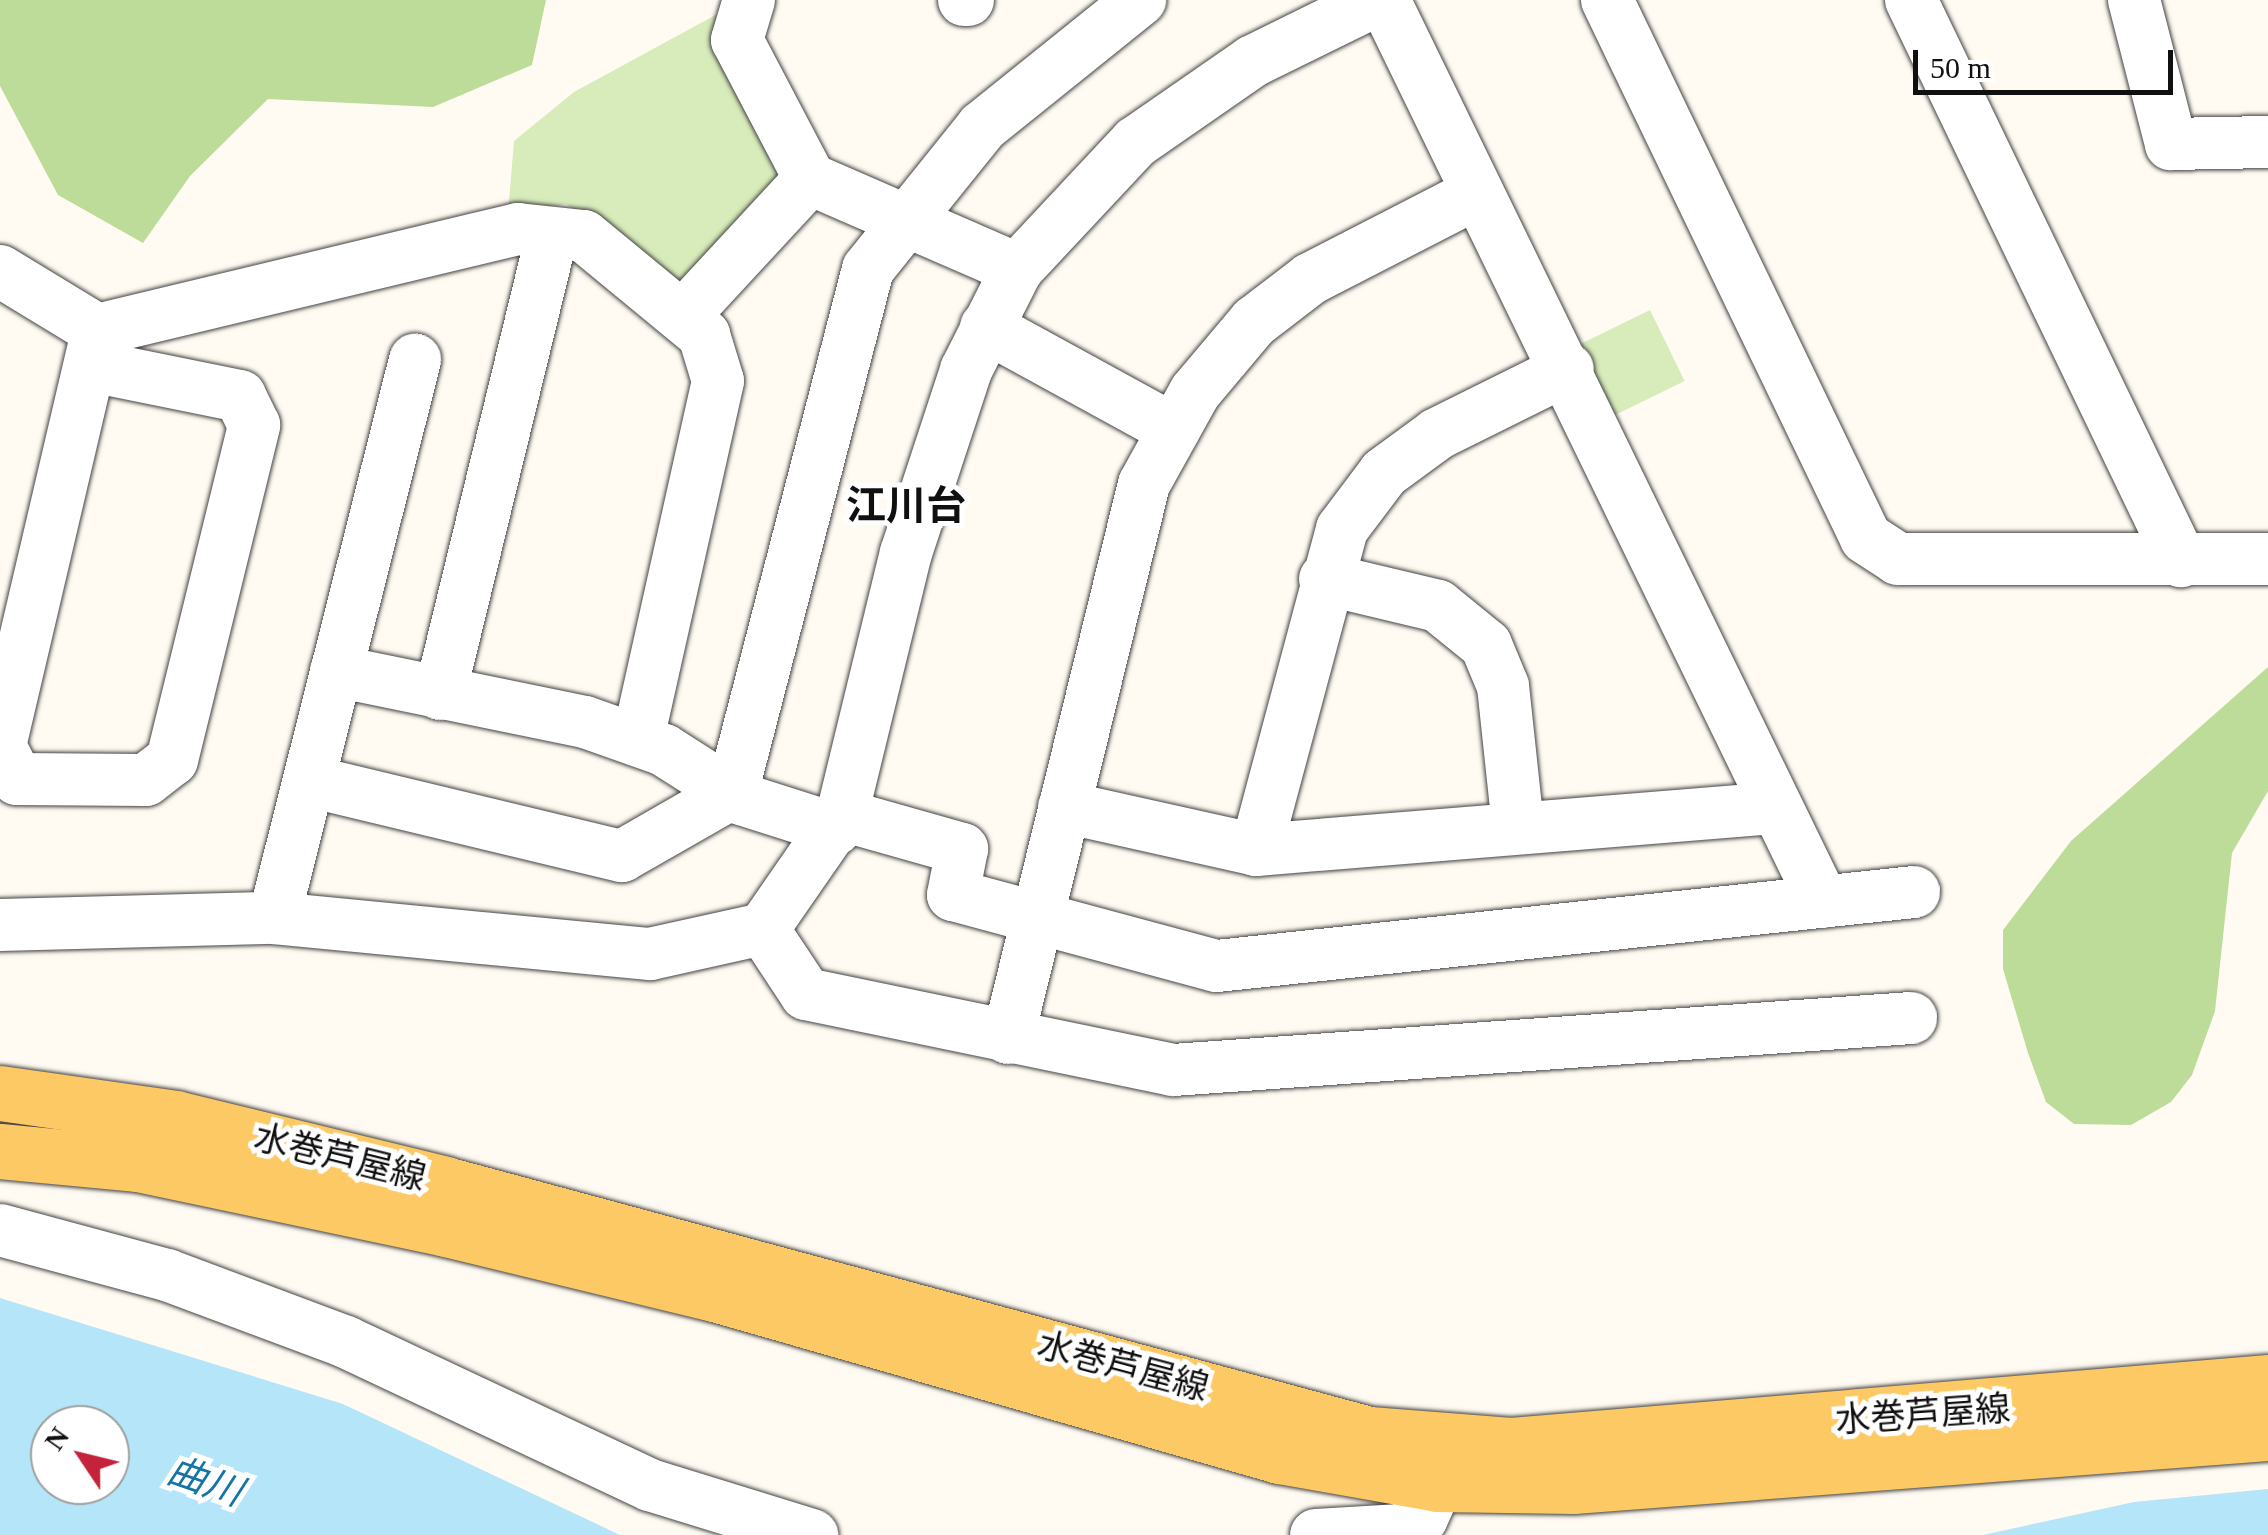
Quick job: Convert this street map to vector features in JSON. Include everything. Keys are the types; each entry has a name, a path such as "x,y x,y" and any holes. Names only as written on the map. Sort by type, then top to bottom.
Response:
{"main road":[{"name":"水巻芦屋線","path":"0,1093 175,1118 445,1184 1370,1434 1511,1446 2268,1382"},
{"name":"水巻芦屋線","path":"0,1151 138,1164 446,1228 710,1293 1279,1456 1437,1484 1573,1486 2268,1433"}],"street":[{"path":"749,0 736,40 810,180 1016,268"},
{"path":"309,781 622,856 732,794 868,269 1019,92 1140,0"},
{"path":"0,924 274,918 650,954 763,929 838,822 906,553 986,327 1016,268 1136,142 1253,61 1380,0 1568,369 1823,902"},
{"path":"1607,0 1866,538 1898,560 2268,559"},
{"path":"1911,0 2182,561"},
{"path":"2134,0 2171,144 2268,142"},
{"path":"684,315 810,180"},
{"path":"1008,1038 1144,484 1174,430 1254,322 1310,279 1477,193"},
{"path":"94,348 518,229 584,236 704,335 718,381 638,740"},
{"path":"440,694 552,232"},
{"path":"0,271 94,348 240,396 254,425 172,760 146,780 17,779 0,746 94,348"},
{"path":"986,327 1174,430"},
{"path":"274,918 415,360"},
{"path":"1256,850 1325,580 1342,529 1384,473 1437,434 1568,369"},
{"path":"1325,580 1438,606 1486,645 1504,686 1518,826"},
{"path":"336,671 638,740 732,794 962,849 954,895 1217,966 1914,892"},
{"path":"1064,807 1256,850 1776,808"},
{"path":"763,929 806,994 1173,1070 1280,1070 1912,1018"},
{"path":"0,1230 168,1275 310,1328 650,1485 812,1535"},
{"path":"1316,1535 1401,1530 1422,1518 1437,1484"}],"green space":[{"path":"0,0 546,0 532,65 433,107 268,99 190,176 143,243 58,195 0,86"},
{"path":"732,6 783,172 677,285 566,204 508,213 514,141 574,92"},
{"path":"1650,310 1685,381 1606,419 1572,348"},
{"path":"2268,667 2268,791 2232,853 2215,1011 2192,1075 2171,1102 2131,1125 2074,1124 2046,1102 2028,1053 2003,969 2003,930 2071,841"}],"water":[{"name":"曲川","path":"0,1298 343,1404 620,1535 0,1535"},
{"path":"2268,1489 2268,1535 1983,1535 2134,1502"}],"district":[{"name":"江川台","path":"906,506"}]}
